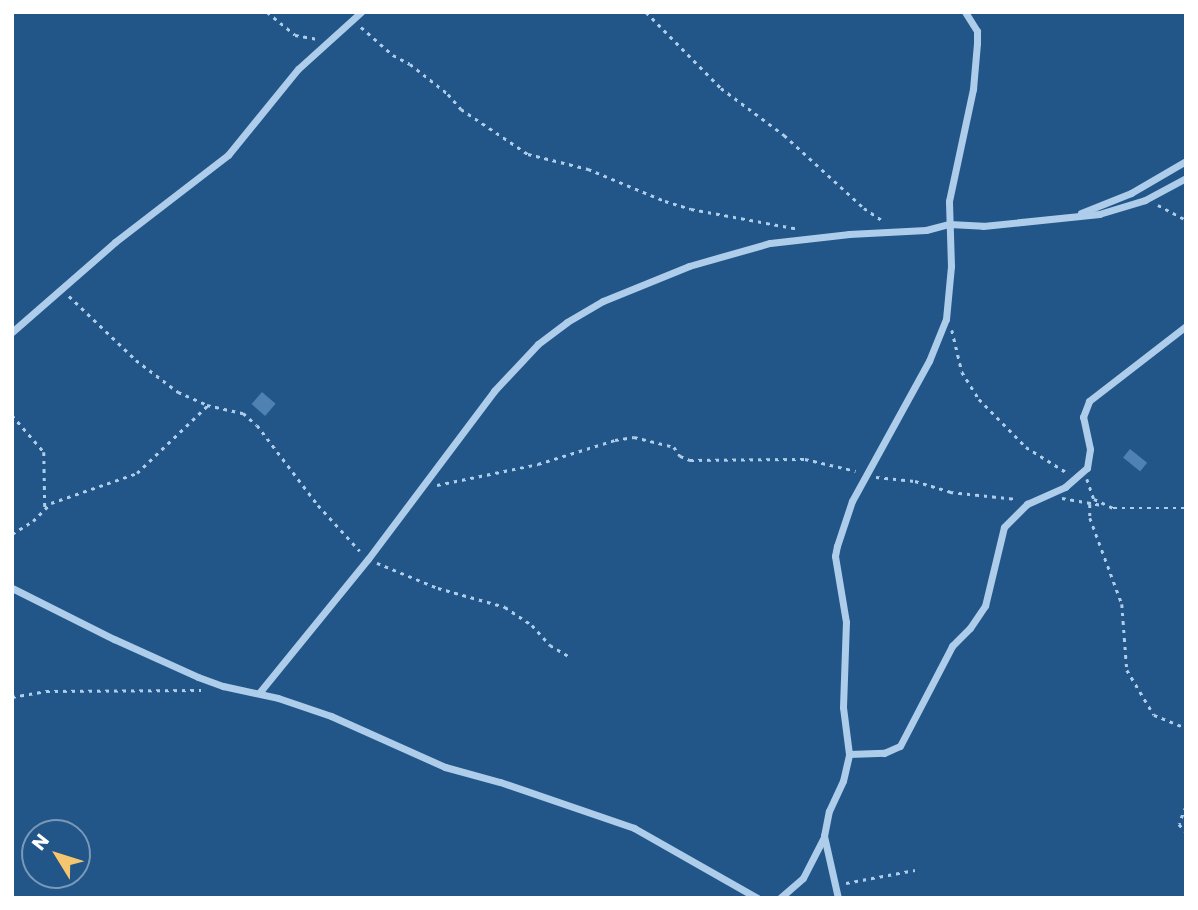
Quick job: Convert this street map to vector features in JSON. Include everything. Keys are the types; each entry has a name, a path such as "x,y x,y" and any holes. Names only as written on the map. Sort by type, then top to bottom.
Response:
{"street":[{"path":"12,332 61,288 229,155 298,69 361,12"},
{"path":"780,898 803,878 824,836 829,810 843,781 849,754 843,707 846,622 835,556 844,519 942,336 949,304 950,201 973,89 976,57 977,31 965,12"},
{"path":"1074,216 1131,192 1186,161"},
{"path":"259,693 368,559 419,487 494,391 538,345 567,322 603,301 689,266 770,243 926,230 949,224 984,226 1099,214 1145,200 1186,178"},
{"path":"849,754 884,753 900,746 906,739 952,646 970,628 985,606 1004,527 1019,509 1037,498 1053,494 1079,477 1087,468 1090,449 1083,417 1089,401 1186,326"},
{"path":"12,588 198,677 331,716 445,767 500,782 634,828 757,898"},
{"path":"824,836 838,898"}],"path":[{"path":"267,12 295,35 327,40"},
{"path":"646,12 721,88 784,135 864,208 898,232"},
{"path":"352,19 393,55 410,64 448,94 461,109 528,154 588,169 691,209 809,231"},
{"path":"1145,200 1186,220"},
{"path":"61,288 136,360 178,392 207,405 243,413 257,425 318,505 368,559 438,588 505,607 532,625 550,645 568,656"},
{"path":"952,326 962,372 979,399 1026,447 1059,469 1079,477"},
{"path":"12,534 33,521 45,507 137,472 207,405"},
{"path":"12,415 44,452 45,507"},
{"path":"419,487 527,467 615,440 634,437 674,447 680,456 690,460 805,459 868,475 915,481 950,492 968,491 1013,499 1037,498"},
{"path":"1087,468 1088,488 1094,499 1102,505"},
{"path":"1053,494 1067,500 1134,510 1186,508"},
{"path":"1090,504 1090,518 1122,604 1127,670 1134,687 1154,715 1186,728"},
{"path":"12,697 46,691 204,690"},
{"path":"1186,807 1179,818 1179,824 1186,832"},
{"path":"833,885 915,870"}],"building":[{"path":"262,392 276,404 265,416 252,404"},
{"path":"1130,449 1147,463 1140,471 1123,458"}]}
